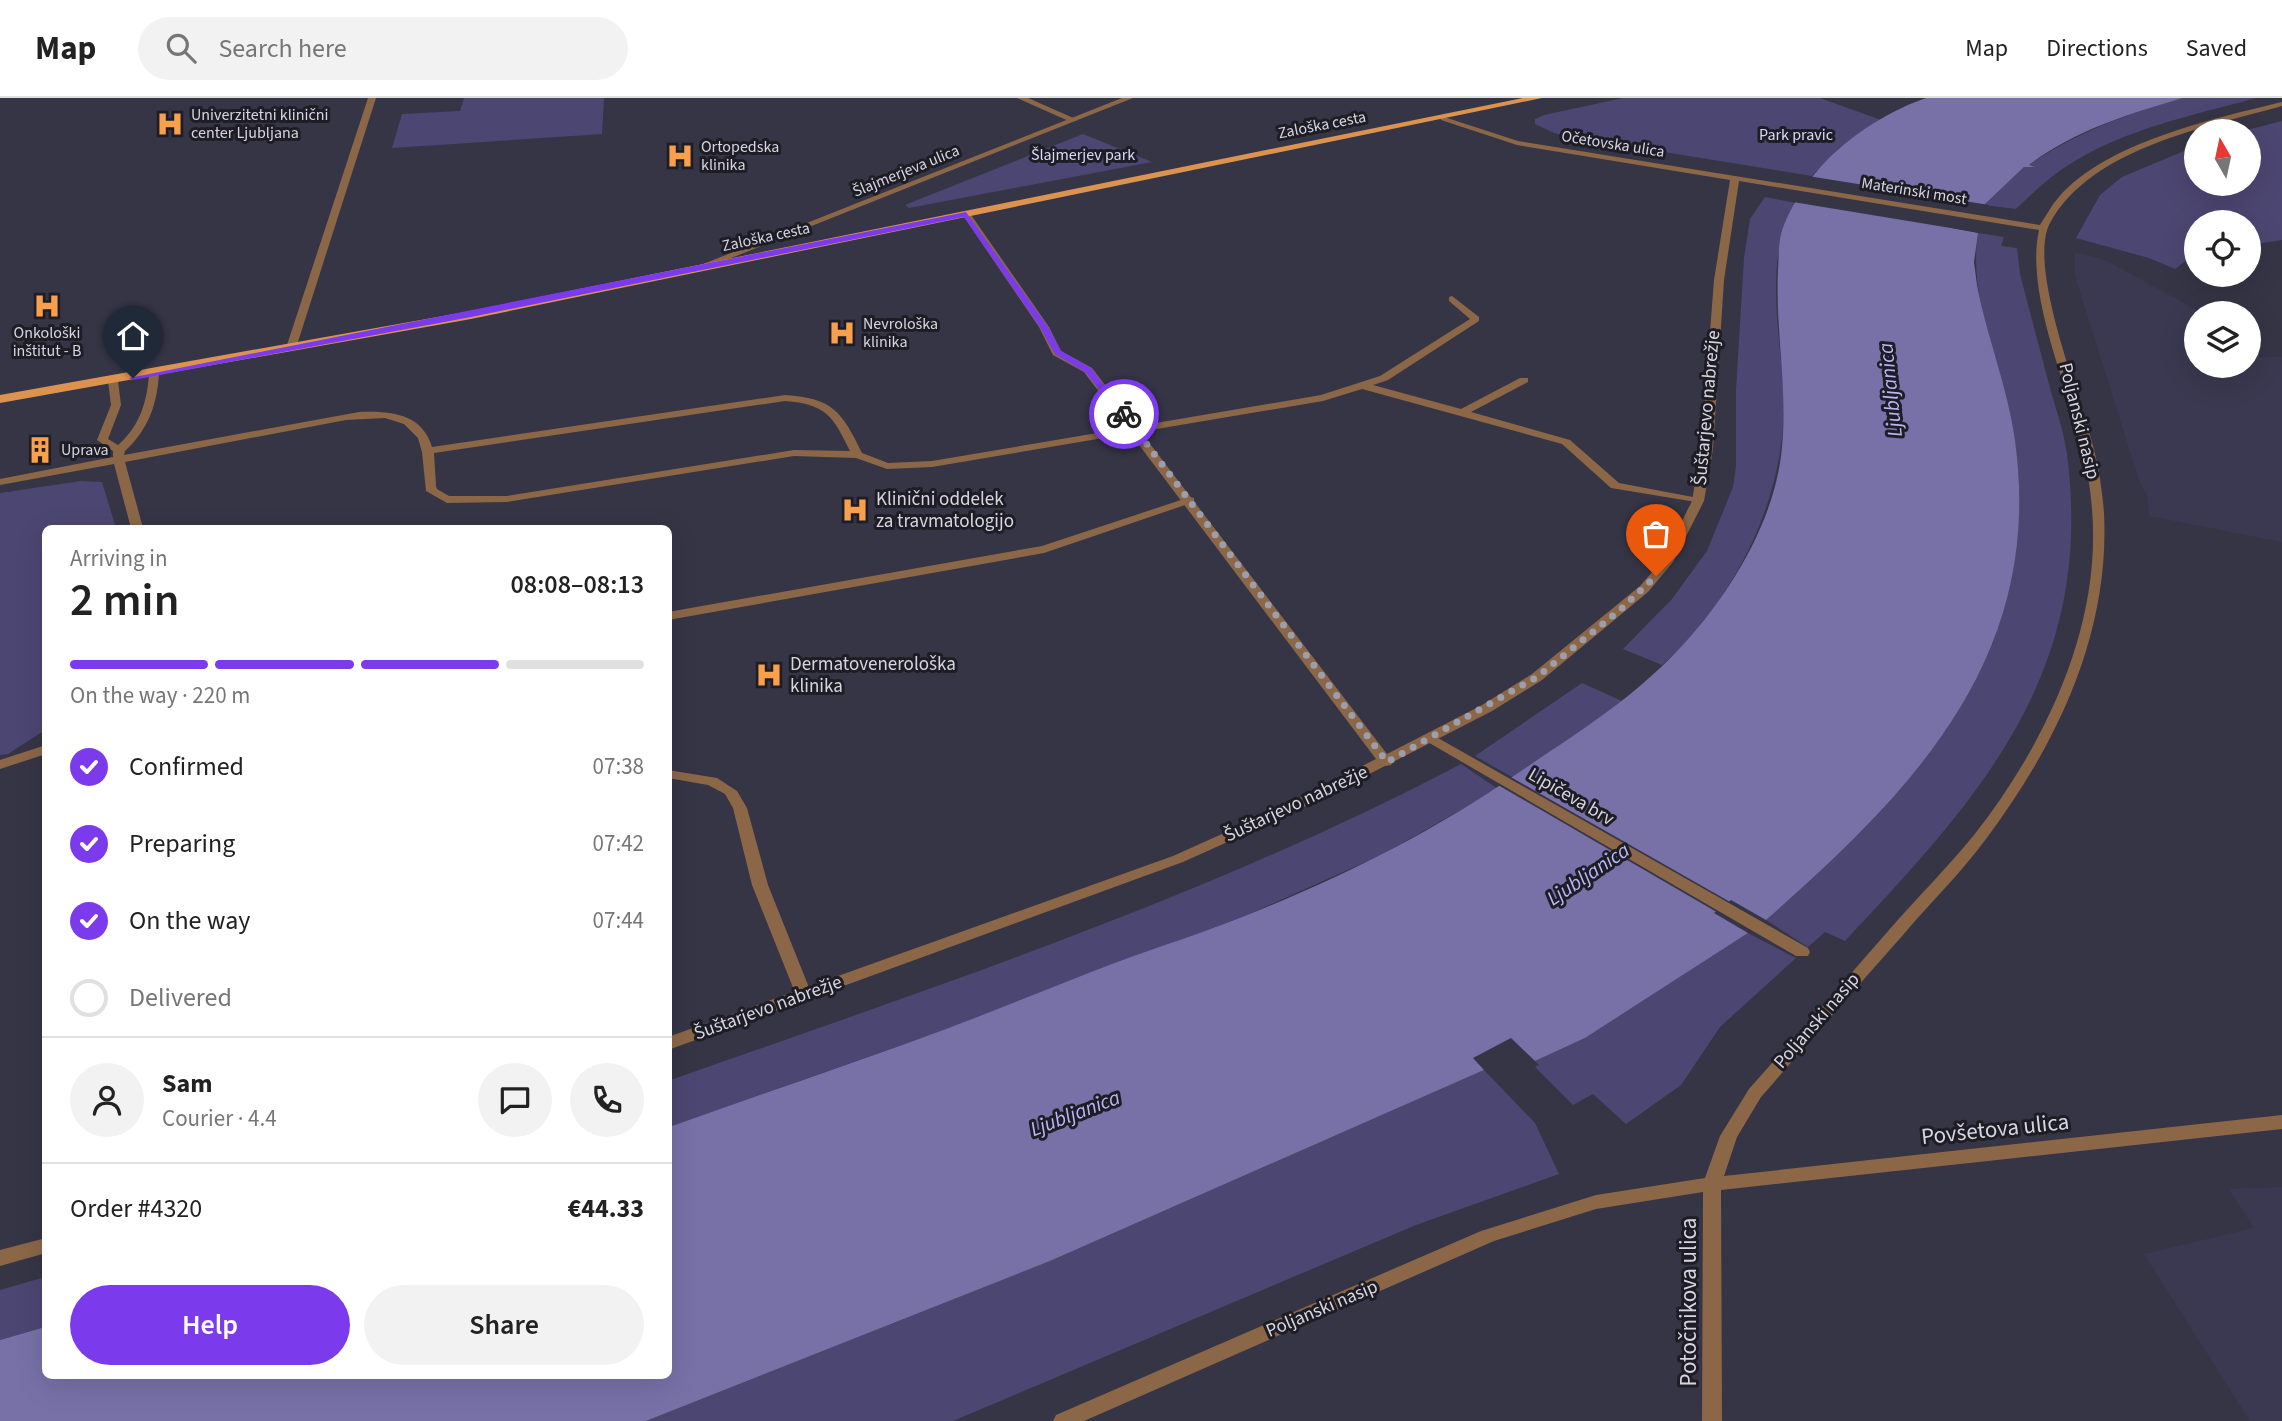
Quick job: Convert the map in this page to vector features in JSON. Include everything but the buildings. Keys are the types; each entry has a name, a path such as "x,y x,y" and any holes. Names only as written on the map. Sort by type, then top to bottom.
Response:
{"main road":[{"name":"Zaloška cesta","path":"0,399 154,374 694,270 1444,118 1513,100 1537,98"}],"street":[{"path":"291,348 372,98"},
{"path":"1021,98 1074,120"},
{"name":"Šlajmerjeva ulica","path":"694,270 1129,98"},
{"path":"2043,228 2056,208 2076,187 2112,161 2192,129 2282,104"},
{"name":"Očetovska ulica","path":"1444,118 1517,143 1781,186"},
{"name":"Šuštarjevo nabrežje","path":"672,1043 1178,859 1387,762 1431,738 1537,677 1628,603 1667,562 1698,501 1707,449 1719,281 1735,178"},
{"name":"Materinski most","path":"1781,186 2043,228"},
{"path":"966,214 1044,327 1058,353 1088,370 1190,500 1387,762"},
{"name":"Poljanski nasip","path":"1063,1421 1489,1236 1596,1202 1713,1184 1729,1136 1755,1093 1948,874 2008,799 2038,753 2075,672 2095,590 2099,526 2090,456 2048,306 2040,253 2043,228"},
{"path":"0,482 118,456 365,415 387,414 408,419 421,430 428,452 432,491 447,500 473,502 794,453 857,455 887,466 932,464 1137,431 1216,415 1283,407 1365,386 1384,378 1476,319 1452,299"},
{"path":"118,456 136,436 153,395 154,374"},
{"path":"1462,414 1524,380"},
{"path":"113,381 116,405 102,440 118,456 136,525"},
{"path":"1365,386 1566,442 1615,486 1698,501"},
{"path":"428,452 785,398 803,398 829,407 837,414 857,455"},
{"path":"672,615 1044,550 1190,500"},
{"name":"Lipičeva brv","path":"1431,738 1802,952"},
{"path":"0,765 42,750"},
{"path":"672,775 712,781 730,791 735,799 740,808 760,885 804,995"},
{"name":"Povšetova ulica","path":"1713,1184 2282,1122"},
{"name":"Potočnikova ulica","path":"1712,1421 1713,1184"},
{"path":"0,1258 42,1246"}],"shaded area":[{"path":"2075,252 2105,260 2184,303 2184,378 2261,378 2261,357 2282,357 2282,542 2149,516 2147,496 2139,480 2075,276"},
{"path":"2282,1187 2282,1421 2250,1421 2144,1254 2254,1228 2229,1189"}],"green space":[{"path":"464,98 604,98 602,134 392,148 402,114 460,111"},
{"name":"Park pravic","path":"1623,98 1820,98 1881,120 1840,147 1812,176 1584,139 1554,133 1535,124 1535,119 1544,115"},
{"path":"2183,98 2256,98 2160,124 2114,141 2063,169 2016,209 1984,205 2024,167 2034,167 2029,165 2065,143 2123,117"},
{"path":"2282,121 2282,240 2261,243 2261,210 2184,210 2184,262 2175,269 2149,258 2076,238 2100,195 2122,177 2184,151 2184,196 2261,196 2261,126"},
{"name":"Šlajmerjev park","path":"1083,134 1152,162 909,208 905,205"},
{"path":"1765,197 1796,203 1786,223 1777,268 1777,315 1783,385 1783,424 1778,463 1754,538 1736,574 1689,638 1662,665 1623,649 1672,599 1707,551 1733,487 1744,258 1750,219"},
{"path":"1978,233 2004,237 2001,246 2017,248 2020,274 2064,438 2071,531 2064,601 2045,665 2018,724 1983,780 1942,833 1845,941 1825,932 1808,947 1766,920 1872,820 1918,768 1958,712 1989,652 2010,588 2019,517 2015,440 1982,312 1976,260"},
{"path":"81,481 102,482 115,525 42,525 42,732 8,754 0,755 0,493"},
{"path":"1582,683 1624,702 1512,777 1475,756"},
{"path":"1461,764 1498,789 1381,855 1247,915 950,1028 672,1126 672,1080 1070,937 1170,898 1365,812"},
{"path":"1748,933 1796,958 1720,1027 1681,1085 1626,1124 1593,1094 1573,1105 1535,1067 1539,1065 1535,1061 1585,1038"},
{"path":"1484,1070 1535,1123 1559,1174 1416,1225 953,1421 646,1421 1050,1261"},
{"path":"42,1278 42,1328 0,1340 0,1290"}],"water":[{"name":"Ljubljanica","path":"1926,98 2183,98 2123,117 2064,142 2029,165 2035,167 2024,167 1984,205 1965,202 1952,228 1978,233 1974,262 1977,285 2008,401 2015,440 2019,517 2010,588 1989,652 1958,712 1918,768 1872,820 1766,920 1731,900 1714,913 1748,933 1585,1038 1535,1061 1511,1038 1473,1058 1484,1070 1050,1261 646,1421 0,1421 0,1340 42,1328 42,1379 672,1379 672,1126 946,1029 1112,964 1230,922 1351,869 1419,835 1484,796 1620,702 1677,651 1713,609 1744,561 1768,509 1776,483 1783,433 1779,253 1782,230 1788,216 1809,182 1838,149 1861,131"}],"pier":[{"path":"1808,176 1989,205 1984,208 1967,205 1956,226 1979,230 1981,233 1793,202"},
{"path":"1509,776 1767,923 1732,904 1720,913 1751,932 1498,785"}],"way so far":[{"path":"1124,414 1387,762 1487,708 1537,677 1620,610 1656,576"}],"place":[{"name":"Univerzitetni klinični center Ljubljana","path":"170,124"},
{"name":"Ortopedska klinika","path":"680,156"},
{"name":"Onkološki inštitut - B","path":"47,306"},
{"name":"Nevrološka klinika","path":"842,333"},
{"name":"Uprava","path":"40,450"},
{"name":"Klinični oddelek za travmatologijo","path":"855,510"},
{"name":"Dermatovenerološka klinika","path":"769,675"}],"route":[{"path":"133,378 471,315 966,214 1044,327 1058,353 1088,370 1124,414"}]}
